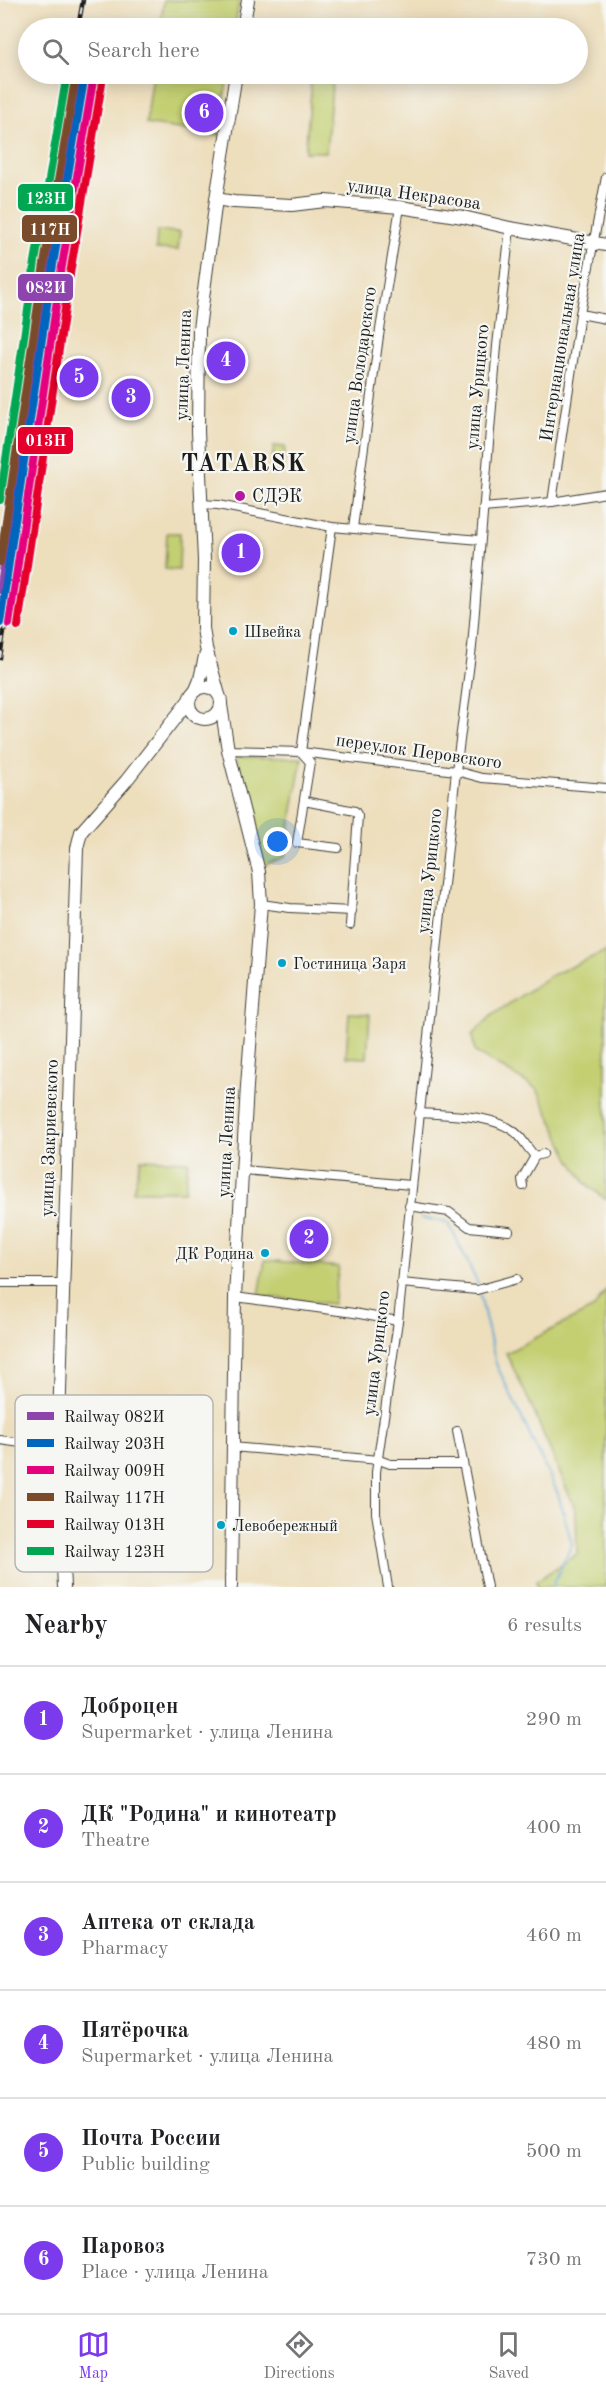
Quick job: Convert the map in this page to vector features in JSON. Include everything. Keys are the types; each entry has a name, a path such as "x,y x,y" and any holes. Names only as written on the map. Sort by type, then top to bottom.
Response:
{"main road":[{"path":"245,18 248,0"},
{"name":"улица Ленина","path":"231,1587 235,1297 261,904 259,872 228,750 220,700 203,628 204,560 199,329 234,84"},
{"name":"улица Некрасова","path":"216,199 292,205 325,201 400,207 464,217 606,246"},
{"name":"улица Закриевского","path":"60,1395 77,848 81,832 173,723 192,695 204,666 206,648"},
{"path":"173,723 202,719 212,717 219,710 220,700 210,688 200,688 192,695 193,714 202,719 220,731 226,739 228,750"},
{"name":"улица Закриевского","path":"63,1572 64,1587"}],"street":[{"name":"Интернациональная улица","path":"552,502 580,314 606,177"},
{"name":"улица Володарского","path":"352,528 400,207"},
{"name":"улица Урицкого","path":"388,1587 376,1513 376,1472 398,1321 456,771 472,647 510,228"},
{"path":"580,314 606,319"},
{"path":"483,508 552,502 606,493"},
{"path":"201,504 218,505 332,527 480,540"},
{"path":"332,527 301,752 310,762 297,843 338,848"},
{"name":"переулок Перовского","path":"228,750 301,752 456,771 482,778 606,788"},
{"path":"304,801 355,811 358,816 350,925"},
{"path":"261,904 352,911"},
{"path":"419,1113 489,1120 520,1137 539,1155 522,1179 523,1186"},
{"path":"243,1170 411,1185"},
{"path":"409,1206 449,1212 469,1227 509,1231"},
{"path":"401,1283 477,1290 517,1279"},
{"path":"0,1283 63,1283"},
{"path":"235,1297 398,1321"},
{"path":"457,1431 487,1587"},
{"path":"0,1440 15,1442"},
{"path":"232,1447 379,1460 390,1464 462,1464"}],"green space":[{"path":"164,0 239,0 236,18 161,18"},
{"path":"152,84 227,84 219,135 146,124"},
{"path":"310,84 332,84 326,152 305,152 311,92"},
{"path":"157,231 180,232 178,250 156,249"},
{"path":"274,446 285,447 282,470 271,468"},
{"path":"167,533 180,533 179,570 165,569"},
{"path":"236,756 302,757 285,857 264,865"},
{"path":"606,951 606,1200 585,1183 570,1159 537,1089 475,1052 472,1035 491,1016 550,976"},
{"path":"349,1013 370,1014 367,1058 346,1057"},
{"path":"141,1159 188,1161 185,1191 133,1191"},
{"path":"265,1260 339,1267 333,1304 259,1296"},
{"path":"606,1290 606,1587 537,1587 536,1581 577,1554 576,1511 506,1353 594,1308"}],"waterway":[{"path":"421,1218 448,1222 478,1284"},
{"path":"480,1295 496,1364 558,1494 572,1544 552,1587"}],"railway":[{"path":"80,18 83,0"},
{"path":"0,558 71,84"},
{"path":"0,658 9,599"}],"rail line":[{"name":"123Н","path":"0,500 35,262 65,84"},
{"name":"117Н","path":"0,562 44,264 74,84"},
{"name":"082И","path":"0,590 76,84"},
{"name":"203Н","path":"0,623 53,265 83,84"},
{"name":"009Н","path":"9,624 62,266 92,84"},
{"name":"013Н","path":"18,626 71,268 102,84"}],"place":[{"name":"Паровоз","path":"204,113"},
{"name":"Пятёрочка","path":"226,361"},
{"name":"Почта России","path":"79,378"},
{"name":"Аптека от склада","path":"131,398"},
{"name":"СДЭК","path":"240,496"},
{"name":"Доброцен","path":"241,553"},
{"name":"Швейка","path":"233,631"},
{"name":"Гостиница Заря","path":"282,963"},
{"name":"ДК \"Родина\" и кинотеатр","path":"309,1239"},
{"name":"ДК Родина","path":"265,1253"},
{"name":"Левобережный","path":"221,1525"}],"district":[{"name":"TATARSK","path":"244,463"}]}
